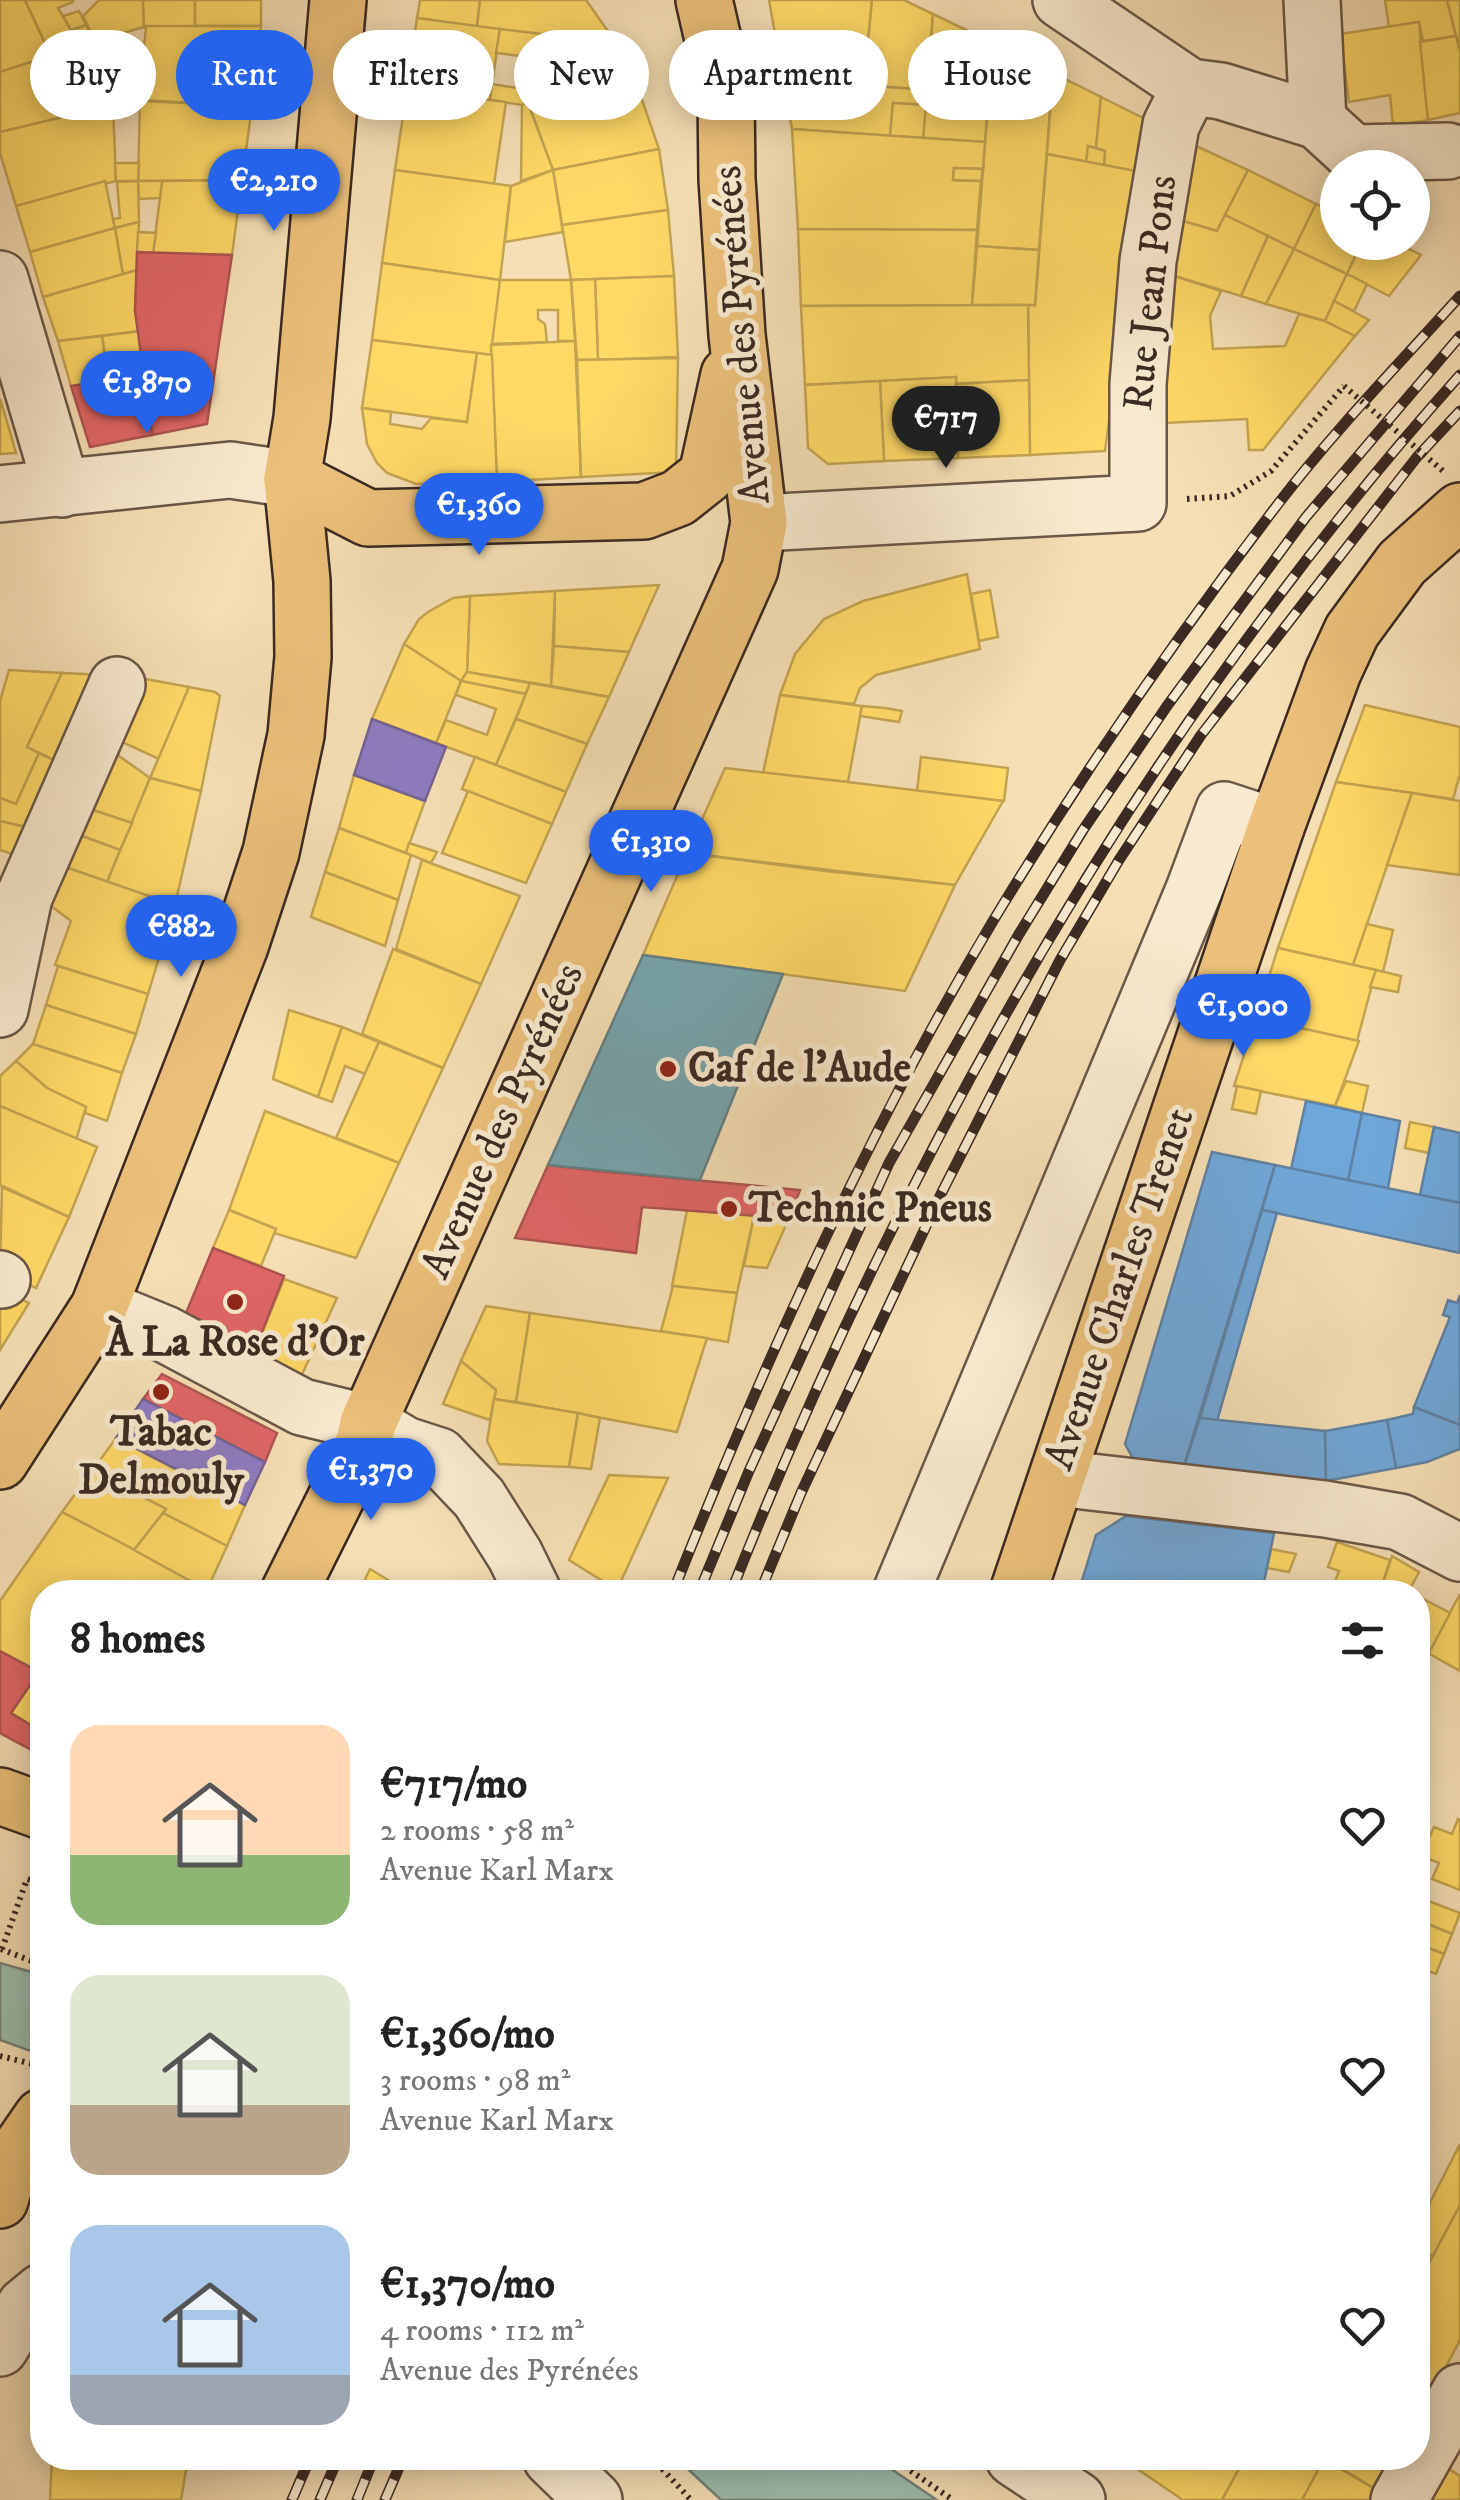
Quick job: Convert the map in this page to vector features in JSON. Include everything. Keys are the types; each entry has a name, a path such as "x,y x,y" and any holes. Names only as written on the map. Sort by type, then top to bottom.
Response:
{"main road":[{"path":"0,1460 99,1307 240,946 271,852 296,735 302,581 292,478 302,418 338,0"},
{"name":"Avenue des Pyrénées","path":"295,1580 364,1442 368,1423 744,583 759,523 738,335 727,179 726,96 704,0"},
{"path":"292,478 368,518 644,511 678,498 706,475 738,335"},
{"name":"Avenue Charles Trenet","path":"1022,1580 1327,686 1352,631 1451,491"},
{"path":"0,1796 30,1807"},
{"path":"0,2200 11,2162 30,2134"}],"street":[{"path":"1061,0 1190,88 1222,91 1318,121 1353,153 1448,151"},
{"path":"1312,0 1318,121"},
{"name":"Rue Jean Pons","path":"1138,503 1138,384 1148,261 1171,126 1190,88"},
{"path":"0,280 62,489"},
{"path":"0,494 230,470 292,478"},
{"path":"759,523 1138,503"},
{"path":"0,1009 12,908 117,685"},
{"path":"906,1580 1224,810 1276,827"},
{"path":"99,1307 165,1334 302,1407 368,1423 406,1445 440,1456 479,1498 515,1554 527,1580"},
{"path":"1057,1478 1325,1509 1400,1522 1460,1552"},
{"path":"0,2348 30,2302"},
{"path":"1430,2445 1460,2392"},
{"path":"1032,2470 1077,2500"},
{"path":"1399,2500 1416,2470"}],"path":[{"path":"1138,503 1230,496 1271,472 1344,386 1451,491"},
{"path":"30,1880 27,1879 1,1949 30,1960"},
{"path":"0,2056 30,2064"},
{"path":"663,2470 691,2500"},
{"path":"910,2470 954,2500"}],"shaded area":[{"path":"0,1963 30,1972 30,2051 0,2040"},
{"path":"689,2470 893,2470 937,2500 721,2500"}],"building: Homes":[{"path":"0,0 25,0 39,30 30,30 30,63 0,72"},
{"path":"25,0 73,0 58,8 71,30 39,30"},
{"path":"99,0 143,0 144,27 134,30 90,30 83,16"},
{"path":"143,0 195,0 195,26 144,27"},
{"path":"195,0 261,0 261,26 195,26"},
{"path":"420,0 480,0 477,27 417,18"},
{"path":"480,0 586,0 607,30 514,31 477,27"},
{"path":"769,0 872,0 869,30 774,30"},
{"path":"872,0 904,0 933,14 932,30 908,30 908,88 888,87 888,30 869,30"},
{"path":"1385,0 1447,0 1456,36 1423,41 1419,22 1389,27"},
{"path":"1447,0 1460,0 1460,43 1456,36"},
{"path":"79,11 86,25 71,30 63,16"},
{"path":"933,14 966,30 932,30"},
{"path":"417,18 500,29 494,72 494,30 415,30"},
{"path":"1419,22 1428,120 1393,126 1390,95 1349,102 1340,34"},
{"path":"146,26 261,26 261,30 176,30 176,102 156,101 156,30 146,30"},
{"path":"500,29 514,31 514,55 496,53"},
{"path":"1456,36 1460,52 1460,113 1428,120 1420,42"},
{"path":"30,62 30,120 51,120 0,132 0,72"},
{"path":"1067,80 1101,97 1096,148 1088,146 1086,162 1047,154 1050,120 1067,120"},
{"path":"494,84 514,88 514,104 494,101"},
{"path":"888,87 908,89 908,104 893,103 890,136 792,129 790,120 888,120"},
{"path":"1101,97 1147,120 1141,172 1104,166 1105,151 1096,148"},
{"path":"494,100 506,102 494,184 395,170 402,120 494,120"},
{"path":"156,102 176,103 176,120 250,120 242,180 138,181 140,120 156,120"},
{"path":"893,103 908,104 908,120 925,120 923,138 890,136"},
{"path":"50,120 114,120 116,181 16,206 0,153 0,132"},
{"path":"522,120 534,120 553,170 521,181"},
{"path":"534,120 649,120 659,149 553,170"},
{"path":"924,120 987,120 985,142 923,138"},
{"path":"987,120 1049,120 1039,250 977,246"},
{"path":"792,129 985,142 983,169 954,168 953,180 981,181 977,230 798,229"},
{"path":"1192,144 1248,170 1217,231 1176,219"},
{"path":"1088,146 1105,151 1104,166 1086,162"},
{"path":"659,149 668,210 562,225 553,170"},
{"path":"1047,154 1141,172 1105,451 1030,455 1028,305 1035,305"},
{"path":"115,163 139,163 138,181 116,181"},
{"path":"954,168 983,169 981,181 953,180"},
{"path":"395,170 511,186 500,280 382,263"},
{"path":"553,170 563,232 505,242 511,186"},
{"path":"1248,170 1316,204 1294,249 1225,215"},
{"path":"242,180 232,255 153,253 162,181"},
{"path":"105,181 115,228 30,252 16,206"},
{"path":"138,181 162,181 160,198 139,199"},
{"path":"138,181 139,222 115,228 113,219 120,218 117,182"},
{"path":"1316,204 1320,206 1320,260 1354,260 1347,274 1294,249"},
{"path":"668,210 674,276 571,280 562,225"},
{"path":"1225,215 1268,236 1241,296 1171,275 1176,219 1217,231"},
{"path":"139,222 137,270 123,275 115,228"},
{"path":"115,228 123,275 43,297 30,252"},
{"path":"798,229 977,230 972,305 801,306"},
{"path":"138,232 156,233 153,253 137,252"},
{"path":"1268,236 1294,249 1266,304 1241,296"},
{"path":"977,246 1039,250 1035,305 972,305"},
{"path":"1294,249 1347,274 1325,321 1266,304"},
{"path":"1354,260 1417,260 1389,296 1347,274"},
{"path":"382,263 500,280 492,355 372,340"},
{"path":"137,270 135,311 141,331 58,341 43,297"},
{"path":"1347,274 1367,284 1354,311 1334,301"},
{"path":"1171,275 1221,291 1210,316 1213,349 1285,346 1299,314 1355,336 1263,450 1249,450 1247,419 1165,423"},
{"path":"674,276 678,357 598,360 595,279"},
{"path":"595,279 598,360 577,360 571,280"},
{"path":"500,280 571,280 575,341 558,341 558,310 538,310 547,342 492,344"},
{"path":"1334,301 1369,320 1355,336 1325,321"},
{"path":"1028,305 1029,380 956,384 956,377 805,385 801,306"},
{"path":"141,331 143,353 106,360 102,336"},
{"path":"102,336 108,380 71,386 58,341"},
{"path":"372,340 477,353 467,422 362,408"},
{"path":"575,341 581,477 497,482 491,345"},
{"path":"143,353 145,375 108,380 106,360"},
{"path":"477,353 492,355 497,482 416,484 387,473 367,444 362,408 391,412 390,424 422,429 431,418 467,422"},
{"path":"678,358 676,472 581,477 577,360"},
{"path":"956,377 958,458 884,461 880,381"},
{"path":"1029,380 1030,455 958,458 956,384"},
{"path":"880,381 884,461 828,464 808,448 805,385"},
{"path":"0,399 3,408 16,453 0,454"},
{"path":"967,574 980,649 876,675 860,688 854,704 780,695 795,654 824,619 863,601"},
{"path":"659,585 629,652 554,646 555,591"},
{"path":"990,590 998,637 979,641 971,594"},
{"path":"555,591 551,686 467,672 470,596"},
{"path":"470,596 467,672 461,681 404,644 428,612 453,598"},
{"path":"404,644 461,681 436,743 372,719"},
{"path":"554,646 629,652 609,697 551,686"},
{"path":"9,670 62,673 27,747 39,753 16,804 0,798 0,701"},
{"path":"467,672 530,683 526,694 461,681"},
{"path":"62,673 105,675 64,765 27,747"},
{"path":"135,677 189,687 159,759 109,736"},
{"path":"461,681 526,694 496,765 436,743 446,720 487,735 496,709 456,695"},
{"path":"530,683 609,697 587,744 516,719"},
{"path":"189,687 220,696 201,791 150,778"},
{"path":"780,695 862,706 848,782 763,773"},
{"path":"1365,705 1460,727 1460,774 1453,799 1336,782"},
{"path":"862,706 902,711 899,722 860,716"},
{"path":"516,719 587,744 566,792 496,765"},
{"path":"105,746 150,778 132,823 78,805"},
{"path":"39,753 64,765 34,829 0,821 0,798 16,804"},
{"path":"475,757 566,792 552,824 462,789"},
{"path":"921,757 1008,768 1004,801 917,791"},
{"path":"725,768 1003,801 955,885 687,853"},
{"path":"354,775 425,801 406,853 339,828"},
{"path":"150,778 201,791 175,905 107,882"},
{"path":"1336,782 1412,793 1353,965 1278,948"},
{"path":"468,791 552,824 526,883 442,853"},
{"path":"1412,793 1460,801 1460,875 1387,865"},
{"path":"78,805 132,823 120,850 66,830"},
{"path":"0,821 34,829 21,857 0,850"},
{"path":"339,828 411,855 398,900 325,872"},
{"path":"66,830 120,850 107,882 51,862"},
{"path":"409,843 437,852 431,863 406,853"},
{"path":"687,853 955,885 905,991 643,955"},
{"path":"422,860 520,896 481,984 396,949"},
{"path":"51,862 175,905 148,994 55,965 71,921 43,900"},
{"path":"325,872 398,900 385,946 311,917"},
{"path":"1367,924 1393,930 1383,972 1353,965"},
{"path":"1278,948 1376,970 1357,1041 1256,1018"},
{"path":"393,949 481,984 443,1068 362,1034"},
{"path":"58,966 148,994 136,1034 46,1005"},
{"path":"1376,970 1401,976 1398,992 1370,987"},
{"path":"46,1005 136,1034 122,1073 33,1044"},
{"path":"289,1010 342,1027 318,1097 273,1079"},
{"path":"1256,1018 1359,1041 1335,1106 1234,1086"},
{"path":"342,1027 379,1042 365,1074 345,1066 332,1102 318,1097"},
{"path":"379,1042 443,1068 399,1163 336,1138"},
{"path":"33,1044 122,1073 107,1121 85,1113 86,1107 47,1088 16,1061"},
{"path":"16,1061 47,1088 86,1107 76,1140 0,1106 0,1076"},
{"path":"1346,1081 1368,1086 1362,1113 1335,1106"},
{"path":"1237,1086 1261,1091 1256,1114 1232,1109"},
{"path":"0,1106 97,1147 69,1217 0,1185"},
{"path":"265,1111 399,1163 356,1258 274,1233 276,1229 229,1210"},
{"path":"1410,1122 1434,1127 1429,1153 1405,1148"},
{"path":"2,1187 69,1217 36,1288 0,1270"},
{"path":"229,1210 276,1229 261,1266 213,1248"},
{"path":"687,1210 754,1216 737,1293 672,1286"},
{"path":"754,1216 789,1218 767,1268 744,1266"},
{"path":"284,1279 337,1298 299,1381 253,1355"},
{"path":"673,1286 737,1293 728,1342 661,1331"},
{"path":"0,1289 29,1303 0,1350"},
{"path":"486,1306 530,1313 516,1402 494,1399 496,1390 461,1361"},
{"path":"530,1313 707,1338 677,1432 516,1402"},
{"path":"461,1361 496,1390 490,1420 443,1404"},
{"path":"494,1399 578,1413 569,1467 499,1464 487,1441"},
{"path":"578,1413 600,1418 591,1469 569,1467"},
{"path":"116,1438 245,1505 227,1546 92,1471"},
{"path":"92,1471 166,1509 134,1550 62,1512"},
{"path":"609,1475 668,1478 622,1580 601,1580 569,1560"},
{"path":"62,1512 189,1580 30,1580 30,1667 0,1651 0,1601"},
{"path":"163,1513 227,1546 212,1580 189,1580 134,1550"},
{"path":"1337,1542 1390,1560 1384,1580 1336,1580 1339,1571 1328,1567"},
{"path":"1271,1549 1296,1554 1289,1572 1267,1568"},
{"path":"1392,1556 1419,1572 1415,1580 1384,1580"},
{"path":"370,1569 388,1580 365,1580"},
{"path":"1460,1594 1460,1671 1430,1654"},
{"path":"1430,1602 1450,1613 1430,1651"},
{"path":"30,1685 30,1725 11,1713"},
{"path":"1458,1819 1460,1890 1432,1879 1439,1863 1430,1860 1430,1836 1434,1827 1452,1834"},
{"path":"1430,1902 1460,1913 1452,1934 1430,1925"},
{"path":"1430,1925 1452,1934 1444,1954 1430,1949"},
{"path":"1430,1949 1444,1954 1436,1974 1430,1972"},
{"path":"1460,2144 1460,2205 1433,2256 1430,2203"},
{"path":"1460,2205 1460,2340 1430,2396 1430,2261"},
{"path":"1439,2463 1460,2476 1460,2500 1420,2500"},
{"path":"51,2470 186,2470 181,2500 50,2500"},
{"path":"1139,2470 1238,2470 1222,2500 1183,2500"},
{"path":"1238,2470 1318,2470 1302,2500 1222,2500"},
{"path":"1318,2470 1343,2470 1378,2491 1373,2500 1302,2500"},
{"path":"1344,2470 1389,2470 1378,2491"}],"building: Shops":[{"path":"137,252 232,255 207,424 152,435 135,311"},
{"path":"145,375 152,435 90,447 71,386"},
{"name":"Technic Pneus","path":"548,1165 800,1190 789,1218 642,1207 636,1253 515,1238"},
{"path":"213,1248 284,1276 253,1355 184,1318"},
{"path":"162,1374 277,1433 265,1462 143,1399"},
{"path":"0,1651 30,1667 30,1685 11,1713 30,1725 30,1749 0,1733"}],"building: Offices":[{"path":"372,719 446,747 425,801 354,775"},
{"path":"143,1399 265,1462 245,1505 116,1438"}],"building: Schools":[{"path":"1306,1101 1362,1113 1348,1181 1291,1169"},
{"path":"1362,1113 1400,1121 1388,1188 1348,1181"},
{"path":"1434,1127 1460,1133 1460,1203 1420,1195"},
{"path":"1212,1152 1275,1165 1184,1466 1134,1460 1125,1444"},
{"path":"1275,1165 1460,1203 1460,1253 1262,1210"},
{"path":"1262,1210 1277,1213 1217,1421 1200,1418"},
{"path":"1460,1295 1460,1425 1414,1407 1450,1317 1443,1315 1448,1300 1457,1303"},
{"path":"1414,1407 1460,1425 1460,1449 1427,1462 1396,1468 1387,1420 1413,1414"},
{"path":"1200,1418 1325,1431 1326,1481 1184,1466"},
{"path":"1387,1420 1396,1468 1326,1481 1325,1431"},
{"path":"1126,1516 1274,1533 1264,1580 1082,1580 1096,1535"}],"building: Public":[{"name":"Caf de l'Aude","path":"643,955 783,974 700,1180 548,1165"}],"railway":[{"path":"678,1580 819,1250 902,1084 993,921 1095,761 1240,554 1321,450 1460,296"},
{"path":"704,1580 749,1471 889,1163 1019,934 1167,706 1306,517 1460,336"},
{"path":"736,1580 874,1266 955,1107 1042,951 1136,800 1237,653 1345,511 1460,375"},
{"path":"765,1580 801,1493 942,1192 1060,960 1119,860 1201,735 1417,457 1460,411"},
{"path":"292,2500 305,2470"},
{"path":"320,2500 333,2470"},
{"path":"357,2500 369,2470"},
{"path":"385,2500 398,2470"}],"place":[{"name":"Caf de l'Aude","path":"668,1069"},
{"name":"Technic Pneus","path":"729,1209"},
{"name":"À La Rose d'Or","path":"235,1302"},
{"name":"Tabac Delmouly","path":"161,1392"}]}
